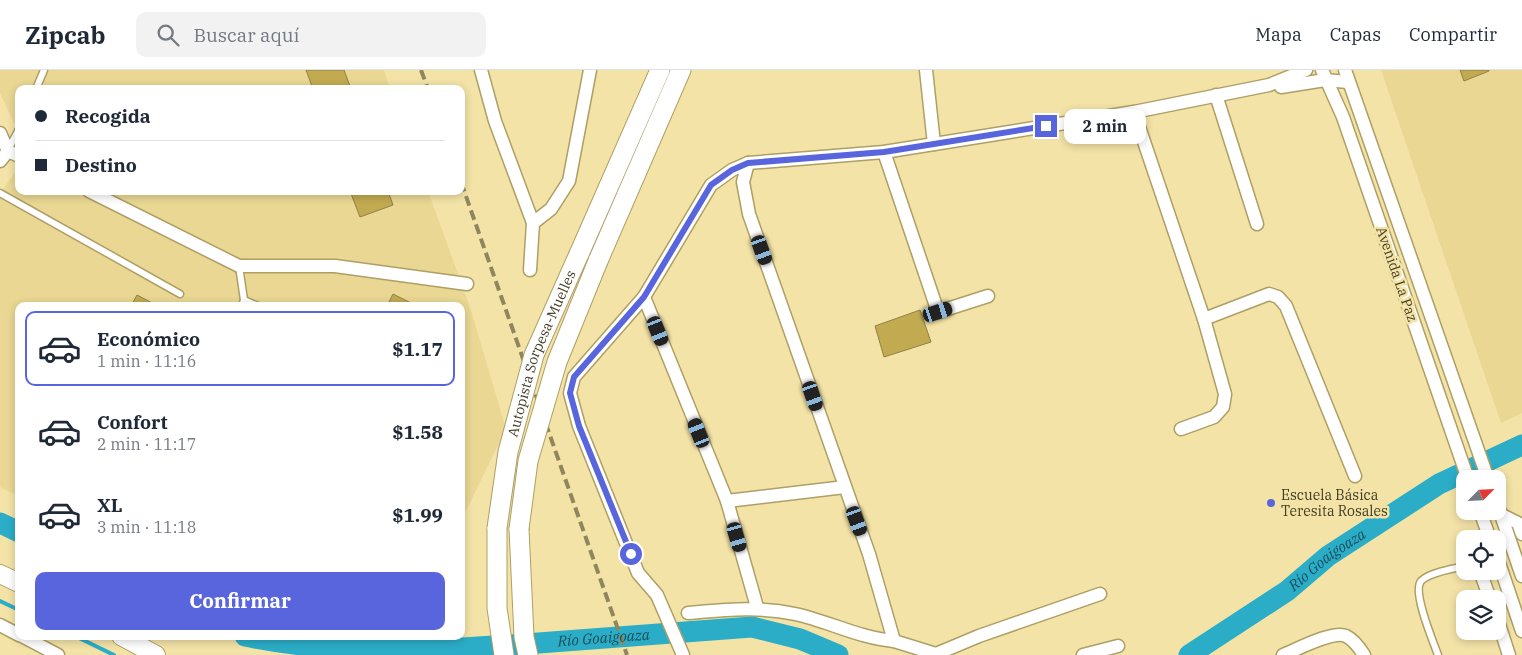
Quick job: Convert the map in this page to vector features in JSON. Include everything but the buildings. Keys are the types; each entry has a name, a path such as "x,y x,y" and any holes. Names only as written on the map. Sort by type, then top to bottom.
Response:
{"main road":[{"path":"631,138 652,70"},
{"name":"Autopista Sorpesa-Muelles","path":"504,655 496,608 497,528 508,452 534,355 660,70"},
{"name":"Autopista Sorpesa-Muelles","path":"528,655 524,637 519,529 528,462 566,337 681,70"},
{"path":"663,112 690,70"},
{"path":"0,574 15,581"},
{"path":"128,640 156,655"}],"street":[{"path":"481,70 495,121 533,222 530,270"},
{"path":"533,222 551,209 569,181 590,70"},
{"path":"926,70 934,144"},
{"path":"683,655 657,594 638,573 579,426 570,393 574,377 644,297 711,185 732,170 748,163 884,152 1134,112 1269,85 1288,75 1306,70"},
{"path":"1269,85 1279,87 1323,75 1347,76"},
{"name":"Avenida La Paz","path":"1323,75 1343,117 1465,470"},
{"name":"Avenida La Paz","path":"1347,76 1485,470"},
{"path":"1216,95 1257,224"},
{"path":"1134,112 1204,319 1225,394 1223,407 1214,417 1181,429"},
{"path":"0,133 9,156"},
{"path":"884,152 938,312 988,296"},
{"path":"748,163 743,182 749,214 869,554 894,641"},
{"path":"97,195 239,266 335,266 467,284"},
{"path":"1204,319 1269,294 1278,297 1286,306 1355,476"},
{"path":"644,297 727,501 757,607"},
{"path":"727,501 845,487"},
{"path":"1506,514 1518,523 1522,534"},
{"path":"1502,520 1522,576"},
{"path":"1505,580 1522,631"},
{"path":"688,613 757,607 796,614 876,640 894,641 937,655 979,636 1100,594"},
{"path":"0,625 15,633"},
{"path":"1283,655 1328,637 1343,634 1354,641 1364,655"},
{"path":"28,640 58,655"},
{"path":"1504,640 1509,655"},
{"path":"1083,655 1118,646"}],"lane":[{"path":"38,85 44,70"},
{"path":"9,156 15,140"},
{"path":"0,193 180,294"},
{"path":"239,266 243,302"},
{"path":"1438,655 1419,597 1419,586 1428,577 1456,569"}],"shaded area":[{"path":"0,70 384,70 389,85 15,85 15,125 0,93"},
{"path":"1381,70 1522,70 1522,413 1501,423"},
{"path":"15,172 15,195 429,195 470,307 506,429 465,513 465,302 15,302 15,494 0,487 0,194"}],"waterway":[{"name":"Río Goaigoaza","path":"1189,655 1287,591 1328,556 1439,484 1522,445"},
{"name":"Río Goaigoaza","path":"0,523 15,530"},
{"path":"0,601 15,608"},
{"name":"Río Goaigoaza","path":"268,640 349,649 419,650 752,627 800,639 838,655"},
{"path":"83,640 114,655"}],"railway":[{"path":"421,70 427,85"},
{"path":"465,193 627,655"}],"place":[{"name":"Escuela Básica Teresita Rosales","path":"1271,503"}],"route":[{"path":"631,554 579,426 570,393 574,377 605,339 644,297 711,185 732,170 748,163 884,152 1046,126"}]}
